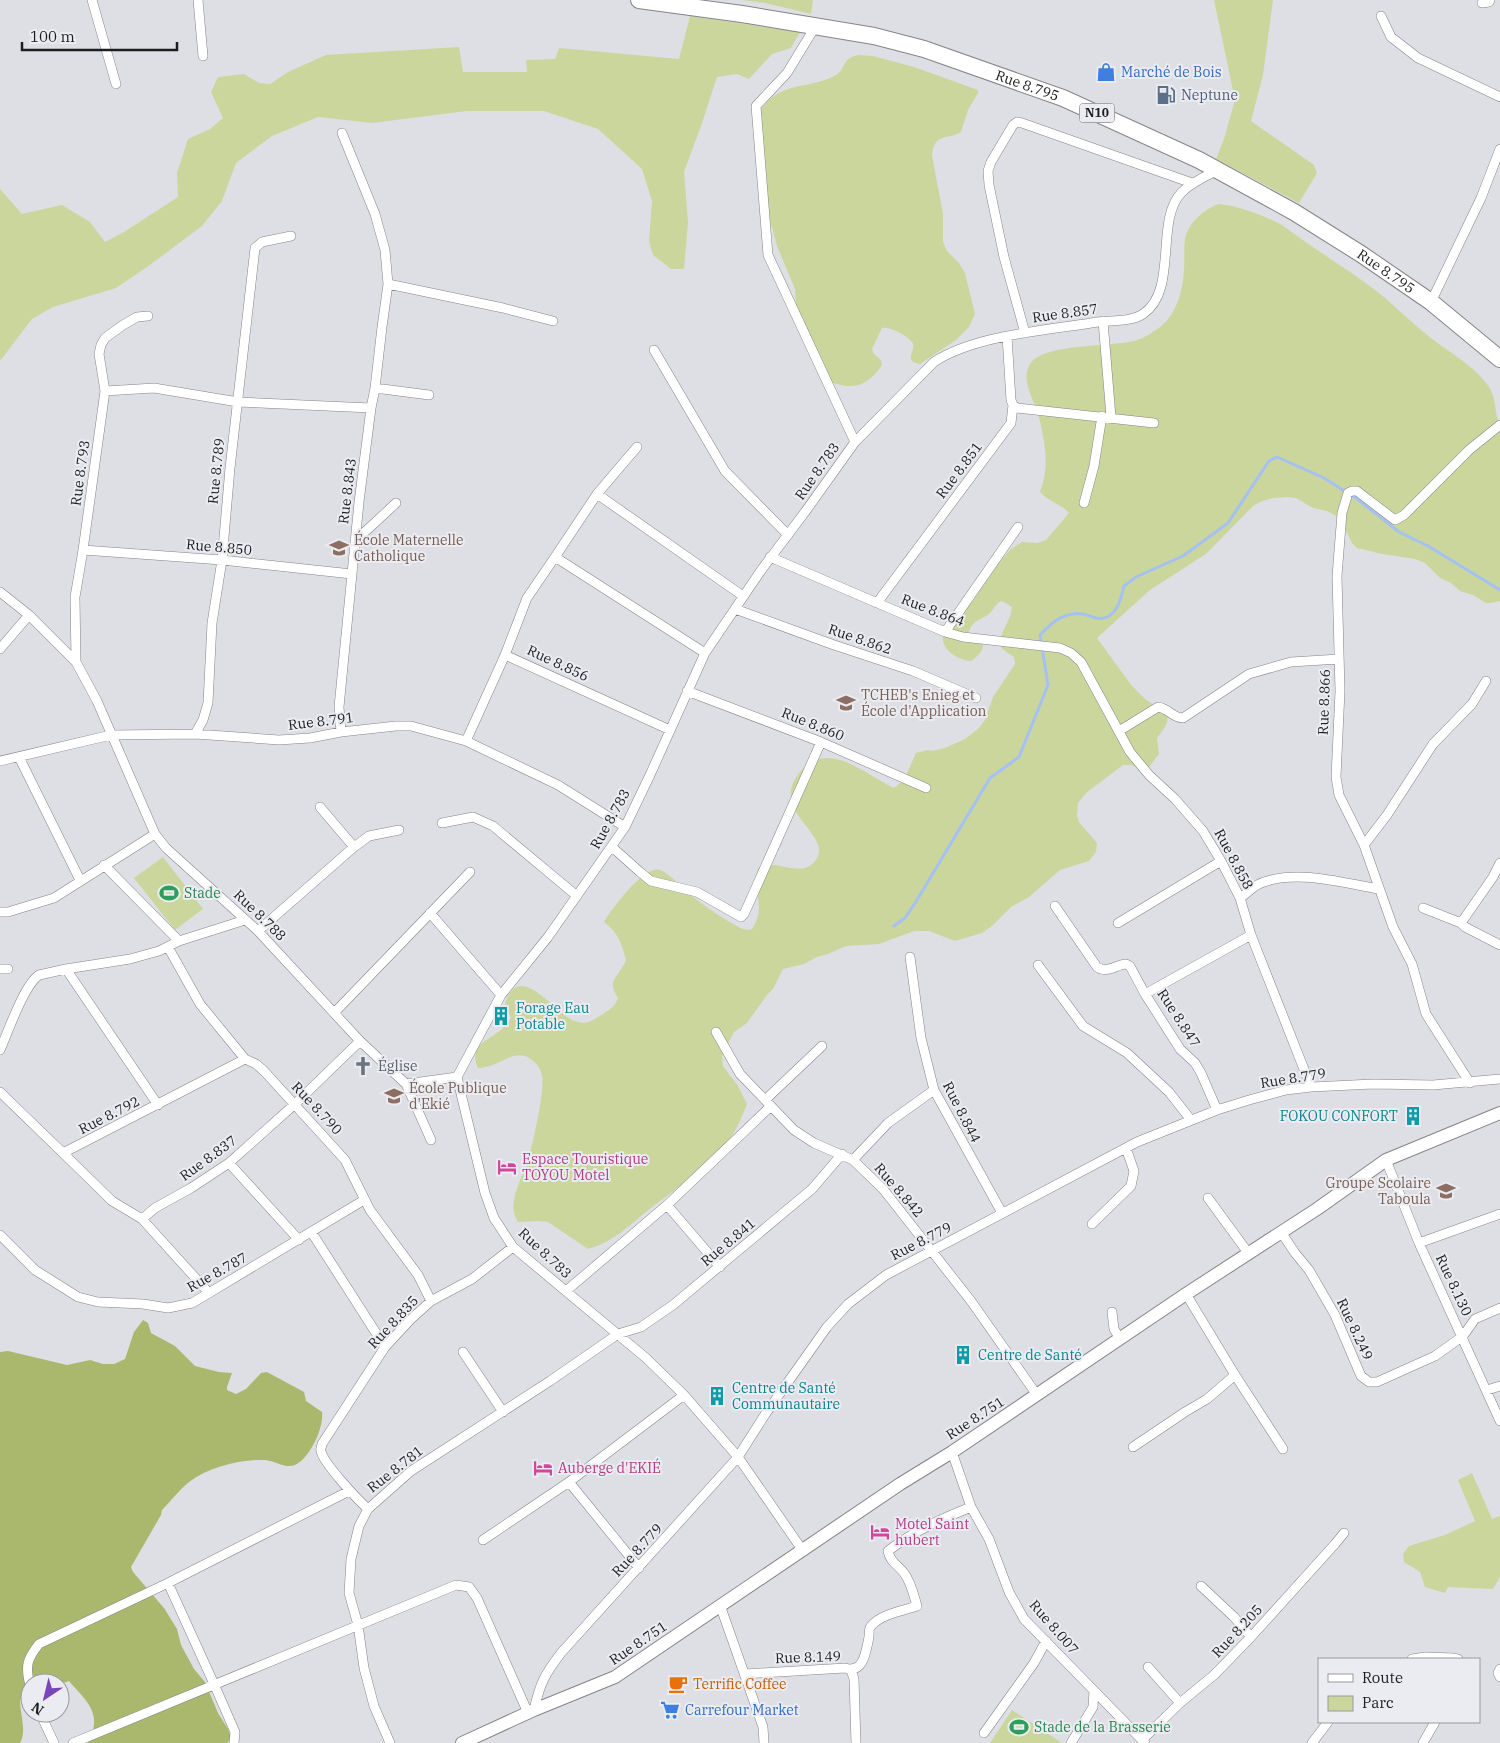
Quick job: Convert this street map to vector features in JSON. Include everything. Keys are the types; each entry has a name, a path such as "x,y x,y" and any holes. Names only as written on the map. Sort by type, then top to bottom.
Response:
{"highway":[{"name":"Rue 8.795","path":"639,0 742,14 874,36 924,49 1063,98 1199,160 1294,212 1361,254 1431,302 1500,359"}],"main road":[{"name":"Rue 8.751","path":"462,1743 484,1739 531,1711 615,1676 1186,1294 1317,1210 1386,1160 1500,1112"}],"street":[{"path":"92,0 116,84"},
{"path":"198,0 203,56"},
{"path":"1381,16 1391,37 1418,58 1500,97"},
{"name":"Rue 8.783","path":"803,1551 738,1457 684,1395 646,1358 513,1247 494,1218 485,1194 457,1077 501,995 548,938 625,827 705,653 770,557 788,535 854,442 768,254 756,106 787,73 815,27"},
{"path":"1025,333 1004,257 989,185 988,171 991,162 1013,125 1017,122 1022,123 1192,183"},
{"name":"Rue 8.843","path":"340,732 339,707 352,574 371,408 376,388 382,319 388,284 385,250 375,214 342,133"},
{"path":"1431,302 1481,198 1500,149"},
{"name":"Rue 8.857","path":"854,442 934,362 955,350 1006,336 1132,319 1143,314 1155,302 1161,289 1172,209 1181,193 1192,183 1218,170"},
{"name":"Rue 8.789","path":"195,734 203,720 208,703 212,622 222,560 254,248 262,242 291,236"},
{"path":"388,284 503,308 552,321"},
{"name":"Rue 8.793","path":"76,662 75,606 105,391 100,354 101,345 106,338 123,325 137,317 148,316"},
{"path":"1084,503 1107,417 1103,322"},
{"name":"Rue 8.851","path":"877,603 1010,422 1013,405 1006,336"},
{"path":"654,350 725,471 788,535"},
{"path":"105,391 154,388 238,402 371,408"},
{"path":"376,388 429,395"},
{"path":"1013,405 1017,408 1154,423"},
{"name":"Rue 8.866","path":"1470,1083 1426,1014 1412,964 1393,927 1364,845 1339,795 1336,777 1340,659 1339,541 1342,513 1348,494 1352,491 1357,492 1395,520 1404,515 1468,450 1500,425"},
{"name":"Rue 8.856","path":"637,447 597,494 526,598 505,654 670,730"},
{"path":"597,494 743,596"},
{"path":"356,539 396,503"},
{"path":"945,632 1018,527"},
{"name":"Rue 8.850","path":"84,550 222,560 352,574"},
{"path":"555,557 705,653"},
{"name":"Rue 8.864","path":"770,557 945,632 981,640 1060,648 1071,653 1087,671"},
{"name":"Rue 8.788","path":"0,592 29,615 76,662 96,700 155,834 166,848 258,932 335,1012 360,1041 406,1084"},
{"name":"Rue 8.862","path":"735,609 913,671 976,698"},
{"path":"0,649 29,615"},
{"path":"466,741 505,654"},
{"path":"1119,731 1158,707 1179,718 1183,718 1248,674 1291,662 1340,659"},
{"name":"Rue 8.858","path":"1087,671 1130,752 1149,775 1175,799 1203,831 1221,860 1240,898 1251,935 1312,1086"},
{"path":"1364,845 1387,815 1434,744 1472,704 1486,681"},
{"name":"Rue 8.860","path":"688,691 821,742 926,788"},
{"name":"Rue 8.791","path":"0,761 111,735 195,734 279,740 310,738 340,732 396,726 411,726 466,741 558,785 625,827"},
{"path":"612,848 651,881 697,892 741,917 821,742"},
{"path":"19,757 80,880"},
{"path":"320,807 354,847"},
{"path":"442,823 473,817 493,826 577,896"},
{"path":"258,932 369,836 399,830"},
{"path":"0,912 8,912 54,898 155,834"},
{"path":"1118,923 1221,860"},
{"path":"1461,923 1493,877 1500,863"},
{"path":"104,865 179,941"},
{"path":"335,1012 470,872"},
{"path":"1240,898 1255,886 1269,881 1304,877 1379,889"},
{"path":"1055,906 1097,968 1106,971 1126,964 1130,966 1145,994"},
{"path":"1423,908 1461,923 1465,927 1500,945"},
{"path":"430,913 501,995"},
{"path":"0,1050 26,992 39,975 130,959 159,951 179,941 245,920"},
{"name":"Rue 8.847","path":"1217,1110 1198,1068 1180,1049 1145,994 1251,935"},
{"name":"Rue 8.790","path":"168,947 200,1004 245,1059 256,1064 264,1071 345,1160 364,1200 378,1223 418,1275 431,1301"},
{"name":"Rue 8.844","path":"910,957 921,1038 934,1090 1002,1213"},
{"path":"1038,965 1083,1026 1126,1053 1170,1092 1192,1120"},
{"path":"66,969 158,1104"},
{"name":"Rue 8.842","path":"716,1032 740,1074 794,1130 814,1143 853,1160 883,1189 971,1301 1037,1395"},
{"name":"Rue 8.837","path":"142,1219 155,1208 192,1188 229,1163 295,1104 360,1041"},
{"path":"566,1291 667,1206 822,1046"},
{"name":"Rue 8.792","path":"63,1153 245,1059"},
{"path":"431,1140 406,1084 457,1077"},
{"name":"Rue 8.779","path":"531,1711 545,1674 561,1653 738,1457 827,1327 848,1304 886,1275 1126,1148 1217,1110 1286,1090 1312,1086 1470,1083 1500,1080"},
{"path":"853,1160 888,1123 934,1090"},
{"path":"0,1092 112,1200 142,1219 209,1293"},
{"path":"1092,1224 1131,1186 1134,1171 1126,1148"},
{"name":"Rue 8.841","path":"618,1334 641,1327 673,1305 812,1189 842,1154"},
{"name":"Rue 8.130","path":"1386,1160 1419,1243 1463,1336 1500,1421"},
{"path":"229,1163 299,1240"},
{"path":"1208,1198 1249,1254"},
{"name":"Rue 8.787","path":"0,1235 35,1270 78,1297 98,1302 143,1304 168,1308 192,1303 312,1233 364,1200"},
{"path":"667,1206 720,1267"},
{"path":"1419,1243 1500,1214"},
{"name":"Rue 8.249","path":"1281,1232 1309,1270 1335,1315 1361,1376 1369,1382 1377,1382 1435,1356 1463,1336 1475,1319 1500,1308"},
{"path":"312,1233 385,1347"},
{"name":"Rue 8.835","path":"349,1490 325,1459 321,1451 322,1444 385,1347 431,1301 472,1279 513,1247"},
{"path":"1186,1294 1235,1376 1283,1449"},
{"path":"1112,1312 1114,1329 1120,1339"},
{"name":"Rue 8.781","path":"390,1743 374,1706 370,1691 350,1593 351,1558 359,1526 368,1510 411,1471 590,1355 618,1334"},
{"path":"463,1352 502,1412"},
{"path":"1133,1447 1212,1396 1235,1376"},
{"path":"1487,1390 1500,1386"},
{"path":"483,1540 569,1482 684,1395"},
{"name":"Rue 8.007","path":"952,1452 971,1507 989,1539 1009,1592 1024,1618 1143,1741"},
{"path":"569,1482 639,1568"},
{"path":"28,1673 27,1665 31,1654 39,1644 168,1584 349,1490 368,1510"},
{"name":"Rue 8.149","path":"745,1674 845,1668 850,1670 857,1668 864,1660 871,1626 879,1618 917,1606 904,1572 895,1566 888,1551 925,1527 971,1507"},
{"name":"Rue 8.205","path":"1143,1741 1180,1703 1214,1675 1251,1637 1344,1533"},
{"path":"168,1584 235,1732 234,1743"},
{"path":"73,1743 456,1585 469,1587 477,1598 531,1711"},
{"path":"1201,1586 1234,1617 1251,1637"},
{"path":"720,1606 763,1727 764,1743"},
{"path":"984,1733 1029,1670 1046,1642"},
{"path":"1148,1667 1180,1703"},
{"path":"1500,1669 1498,1673 1500,1678"},
{"path":"850,1670 854,1679 856,1743"},
{"path":"1071,1743 1093,1707 1094,1691"},
{"path":"45,1723 54,1743"},
{"path":"1312,1743 1327,1723"},
{"path":"1423,1743 1434,1723"}],"green space":[{"path":"742,0 813,0 811,14 765,3"},
{"path":"1214,0 1273,0 1263,75 1251,121 1314,165 1317,173 1299,203 1216,159 1235,100"},
{"path":"690,16 800,32 791,48 772,54 749,79 737,74 717,77 684,172 688,222 684,269 671,269 653,255 649,241 652,201 642,169 598,129 544,111 467,111 372,123 318,117 272,136 236,163 222,201 202,226 116,288 53,307 32,319 0,361 0,189 22,214 62,205 90,222 105,242 178,197 177,173 188,139 210,129 223,118 211,92 218,77 244,74 259,83 270,84 288,72 326,55 459,47 463,72 527,72 526,60 555,59 559,48 679,59"},
{"path":"858,55 873,56 914,67 978,90 968,110 961,132 938,140 933,148 932,155 943,214 943,242 947,251 959,263 965,273 975,314 969,327 956,340 920,364 914,363 911,358 913,345 910,340 894,330 882,328 872,349 874,354 881,360 882,365 864,383 843,386 826,380 796,305 795,289 777,246 762,191 758,115 774,96 784,91 825,80 836,75 849,59"},
{"path":"1218,204 1251,212 1282,225 1375,290 1438,344 1470,366 1489,387 1492,392 1500,426 1500,601 1486,603 1473,595 1460,591 1451,583 1440,578 1425,563 1415,559 1357,548 1352,543 1340,518 1327,511 1313,508 1296,498 1274,498 1253,506 1206,554 1150,590 1097,638 1132,686 1145,699 1167,714 1168,717 1165,727 1157,738 1159,754 1149,767 1142,770 1131,765 1123,765 1086,793 1078,803 1077,815 1079,822 1097,843 1096,852 1089,861 1060,870 1029,897 1011,907 982,933 955,941 929,931 914,931 879,944 846,946 804,964 783,969 773,989 747,1023 734,1032 722,1056 723,1066 738,1086 747,1104 732,1136 708,1162 622,1231 606,1242 588,1249 548,1222 518,1222 514,1215 514,1199 528,1159 535,1130 542,1092 541,1073 536,1064 525,1056 514,1056 491,1066 478,1068 475,1060 478,1048 503,1028 511,1018 505,1003 512,990 520,986 529,988 569,1018 582,1023 594,1020 614,1006 617,1001 618,998 614,992 613,982 626,960 619,939 604,922 615,906 638,880 653,870 663,871 718,915 740,928 752,929 759,911 756,874 759,867 773,865 796,869 810,866 816,860 819,850 816,841 795,811 791,799 792,786 800,772 811,762 823,758 847,762 894,788 904,780 916,753 945,748 965,739 978,729 985,720 993,697 1015,664 1014,657 1001,647 1000,643 1012,607 1002,601 988,615 978,620 972,626 968,635 983,643 983,646 980,654 971,661 961,659 951,653 945,646 943,636 975,598 998,564 1011,549 1022,542 1038,543 1046,540 1069,513 1040,492 1045,473 1046,455 1039,417 1028,385 1027,372 1029,366 1036,358 1061,349 1137,340 1166,322 1175,308 1180,293 1188,230 1199,216"},
{"name":"Stade","path":"163,857 203,909 175,930 134,878"},
{"path":"143,1320 148,1323 151,1333 175,1346 195,1366 232,1373 227,1390 236,1394 246,1389 261,1373 267,1372 304,1392 306,1401 322,1412 321,1426 315,1442 306,1456 295,1465 284,1465 265,1460 245,1461 215,1468 189,1482 162,1510 161,1515 131,1567 133,1572 164,1608 177,1629 181,1645 194,1669 205,1682 218,1713 228,1729 230,1740 227,1743 88,1743 94,1724 94,1716 87,1702 70,1682 70,1673 20,1673 20,1723 22,1723 22,1738 20,1743 0,1743 0,1352 8,1351 67,1365 90,1360 103,1364 114,1364 125,1359 134,1332"},
{"path":"1472,1473 1492,1519 1500,1516 1500,1577 1493,1589 1448,1587 1445,1593 1425,1587 1420,1572 1404,1562 1403,1554 1409,1546 1445,1535 1475,1521 1458,1480"},
{"name":"Stade de la Brasserie","path":"1012,1710 1062,1743 990,1743"}],"waterway":[{"path":"894,926 905,918 917,900 990,778 1019,757 1048,685 1040,635 1055,622 1068,615 1079,614 1096,618 1108,617 1116,609 1124,586 1136,577 1183,556 1228,523 1269,461 1277,457 1324,478 1357,499 1399,532 1428,546 1500,590"}],"place":[{"name":"Marché de Bois","path":"1106,72"},
{"name":"Neptune","path":"1166,95"},
{"name":"École Maternelle Catholique","path":"339,548"},
{"name":"TCHEB's Enieg et École d'Application","path":"846,703"},
{"name":"Stade","path":"169,893"},
{"name":"Forage Eau Potable","path":"501,1016"},
{"name":"Église","path":"363,1066"},
{"name":"École Publique d'Ekié","path":"394,1096"},
{"name":"FOKOU CONFORT","path":"1413,1116"},
{"name":"Espace Touristique TOYOU Motel","path":"507,1167"},
{"name":"Groupe Scolaire Taboula","path":"1446,1191"},
{"name":"Centre de Santé","path":"963,1355"},
{"name":"Centre de Santé Communautaire","path":"717,1396"},
{"name":"Auberge d'EKIÉ","path":"543,1468"},
{"name":"Motel Saint hubert","path":"880,1532"},
{"name":"Terrific Coffee","path":"678,1684"},
{"name":"Carrefour Market","path":"670,1710"},
{"name":"Stade de la Brasserie","path":"1019,1727"}]}
